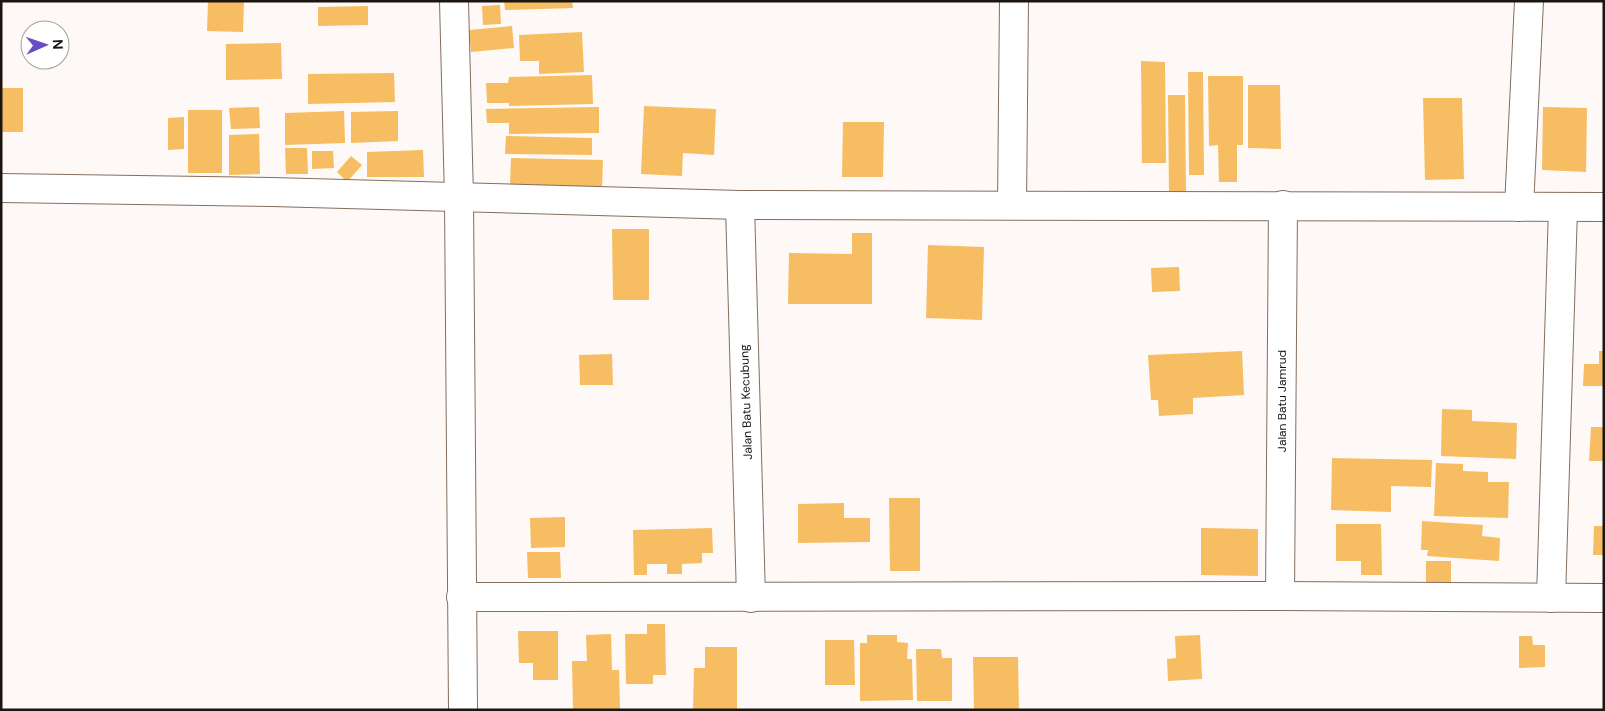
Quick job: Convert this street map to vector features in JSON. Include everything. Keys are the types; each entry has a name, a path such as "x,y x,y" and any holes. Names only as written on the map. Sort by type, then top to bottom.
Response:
{"street":[{"path":"454,1 459,198 463,710"},
{"path":"1012,205 1014,1"},
{"path":"1519,208 1528,1"},
{"path":"1,188 272,192 740,205 1604,207"},
{"name":"Jalan Batu Kecubung","path":"740,205 751,598"},
{"name":"Jalan Batu Jamrud","path":"1280,596 1283,206"},
{"path":"1551,598 1564,208"},
{"path":"461,597 1280,596 1604,598"}],"building":[{"path":"208,1 244,1 243,32 207,31"},
{"path":"504,1 572,1 573,8 505,10"},
{"path":"500,5 501,24 483,25 482,6"},
{"path":"368,6 368,25 318,26 318,7"},
{"path":"512,26 514,48 471,52 469,30"},
{"path":"582,32 584,72 539,74 539,61 520,61 519,35"},
{"path":"281,43 282,79 226,80 226,44"},
{"path":"1141,61 1165,62 1166,163 1142,163"},
{"path":"1188,72 1203,72 1204,175 1189,175"},
{"path":"394,73 395,102 308,104 308,74"},
{"path":"592,75 593,104 509,106 509,103 487,103 486,83 508,83 509,77"},
{"path":"1208,76 1243,76 1243,145 1237,145 1237,182 1219,182 1218,145 1209,146"},
{"path":"1248,85 1280,85 1281,149 1248,148"},
{"path":"1,88 23,88 23,132 1,132"},
{"path":"1168,95 1185,95 1186,197 1169,196"},
{"path":"1423,98 1462,98 1464,179 1425,180"},
{"path":"644,106 716,109 714,155 683,153 682,176 641,174"},
{"path":"259,107 260,128 231,129 229,108"},
{"path":"599,107 599,133 509,134 509,123 487,123 486,109"},
{"path":"1543,107 1587,108 1586,172 1542,170"},
{"path":"188,110 222,110 222,173 188,173"},
{"path":"344,111 345,143 285,145 285,113"},
{"path":"398,111 398,141 351,143 351,112"},
{"path":"184,117 184,149 168,150 168,118"},
{"path":"843,122 884,122 883,177 842,177"},
{"path":"259,134 260,174 229,175 229,135"},
{"path":"506,136 592,138 592,155 505,154"},
{"path":"285,148 307,148 308,174 286,174"},
{"path":"423,150 424,177 367,177 367,152"},
{"path":"312,151 333,151 334,168 312,169"},
{"path":"351,156 362,165 347,182 337,172"},
{"path":"511,158 603,160 602,187 510,185"},
{"path":"612,229 649,229 649,300 613,300"},
{"path":"852,233 872,233 872,304 788,304 789,253 852,254"},
{"path":"928,245 984,247 982,320 926,318"},
{"path":"1179,267 1180,291 1152,292 1151,268"},
{"path":"1242,351 1244,395 1193,398 1193,414 1159,416 1158,400 1151,400 1148,355"},
{"path":"1599,351 1604,351 1604,386 1583,386 1584,364 1599,364"},
{"path":"612,354 613,385 580,385 579,355"},
{"path":"1442,409 1472,410 1472,421 1517,423 1516,459 1441,456"},
{"path":"1591,427 1604,427 1604,461 1589,461"},
{"path":"1332,458 1432,460 1431,487 1391,486 1391,512 1331,510"},
{"path":"1436,463 1463,464 1463,471 1488,472 1488,482 1509,482 1508,518 1434,516"},
{"path":"889,498 920,498 920,571 890,571"},
{"path":"844,503 844,518 870,518 870,542 798,543 798,504"},
{"path":"565,517 565,547 531,548 530,518"},
{"path":"1422,521 1483,525 1482,536 1500,538 1499,561 1427,556 1428,550 1421,550"},
{"path":"1336,524 1381,524 1382,575 1361,575 1361,561 1336,561"},
{"path":"1594,526 1604,526 1604,555 1593,555"},
{"path":"712,528 713,553 702,553 702,563 682,564 682,574 667,574 667,564 647,564 647,575 634,575 633,530"},
{"path":"1201,528 1258,529 1258,576 1201,575"},
{"path":"527,552 560,552 561,578 528,578"},
{"path":"1426,561 1451,561 1451,588 1426,588"},
{"path":"647,624 665,624 666,675 653,675 653,684 626,684 625,634 647,634"},
{"path":"518,631 558,631 558,680 533,680 533,663 519,663"},
{"path":"611,634 612,670 619,670 620,710 573,710 572,661 587,661 586,635"},
{"path":"867,635 897,635 897,642 908,643 907,659 912,659 913,700 860,701 860,643 867,643"},
{"path":"1200,635 1202,679 1168,681 1167,659 1176,658 1175,636"},
{"path":"1519,636 1532,636 1533,645 1545,645 1545,667 1519,668"},
{"path":"825,640 854,640 855,685 825,685"},
{"path":"705,647 737,647 737,710 693,710 694,668 705,668"},
{"path":"916,649 941,649 942,658 952,658 952,701 917,701"},
{"path":"973,657 1018,657 1019,710 974,710"}]}
